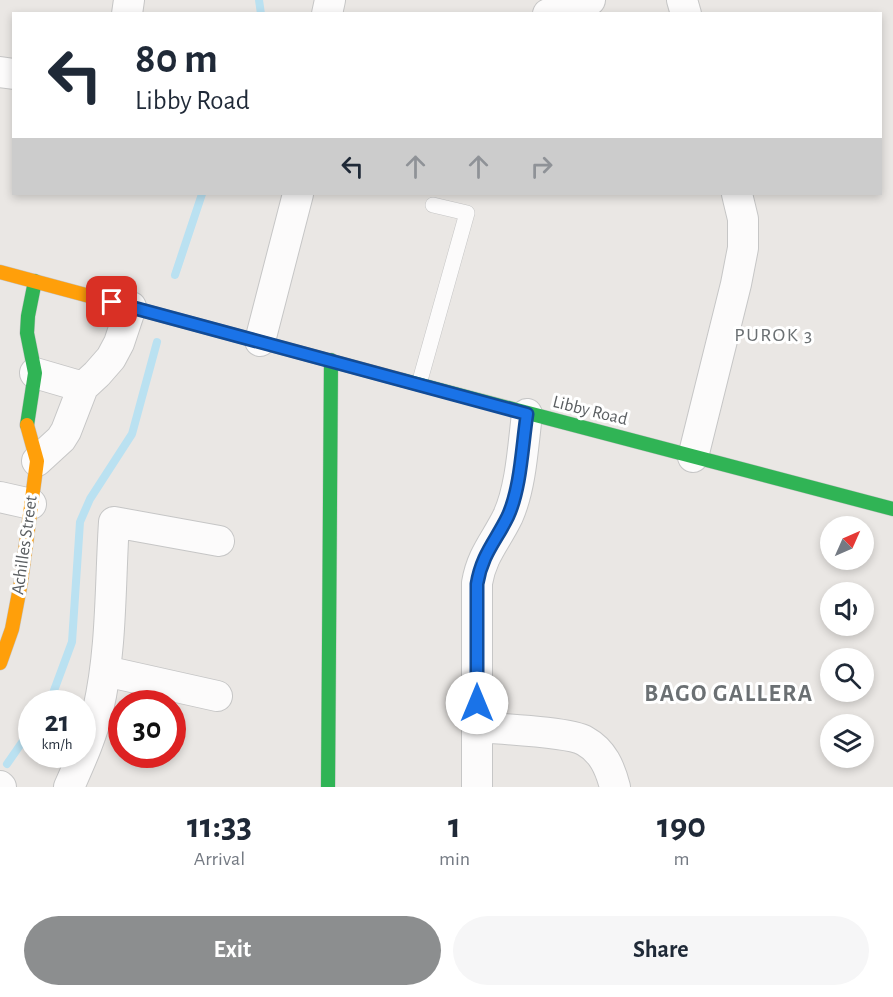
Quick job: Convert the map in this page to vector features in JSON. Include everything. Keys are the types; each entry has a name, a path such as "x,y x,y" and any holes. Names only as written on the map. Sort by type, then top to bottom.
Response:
{"main road":[{"name":"Libby Road","path":"0,272 527,414 893,509"},
{"name":"Achilles Street","path":"0,663 12,630 21,582 37,461 27,430 35,373 27,333 35,281"},
{"path":"328,787 331,360"}],"street":[{"path":"554,12 590,0"},
{"path":"260,341 298,195"},
{"path":"693,457 736,284 742,248 742,219 737,195"},
{"path":"37,461 61,439 82,387 97,375 111,358 119,343 131,307"},
{"path":"35,373 82,387"},
{"path":"477,787 477,584 480,566 508,516 514,498 527,414"},
{"path":"0,497 31,504"},
{"path":"69,787 98,711 105,671 114,522 219,541"},
{"path":"105,671 217,696"},
{"path":"477,727 584,740 600,753 611,769 615,787"}],"lane":[{"path":"419,384 466,213 434,205"}],"waterway":[{"path":"259,0 261,12"},
{"path":"175,275 202,195"},
{"path":"54,690 72,642 80,522 90,499 132,434 157,342"},
{"path":"7,764 18,748"}],"traffic: fast":[{"path":"27,425 35,373 27,333 35,281"},
{"path":"328,787 331,360"},
{"path":"402,380 893,509"}],"traffic: slow":[{"path":"0,272 402,380"},
{"path":"0,663 12,629 21,582 37,461 27,425"}],"district":[{"name":"PUROK 3","path":"774,335"},
{"name":"BAGO GALLERA","path":"729,694"}],"route":[{"path":"112,302 527,414 514,498 508,516 488,548 480,566 477,584 477,703"}]}
